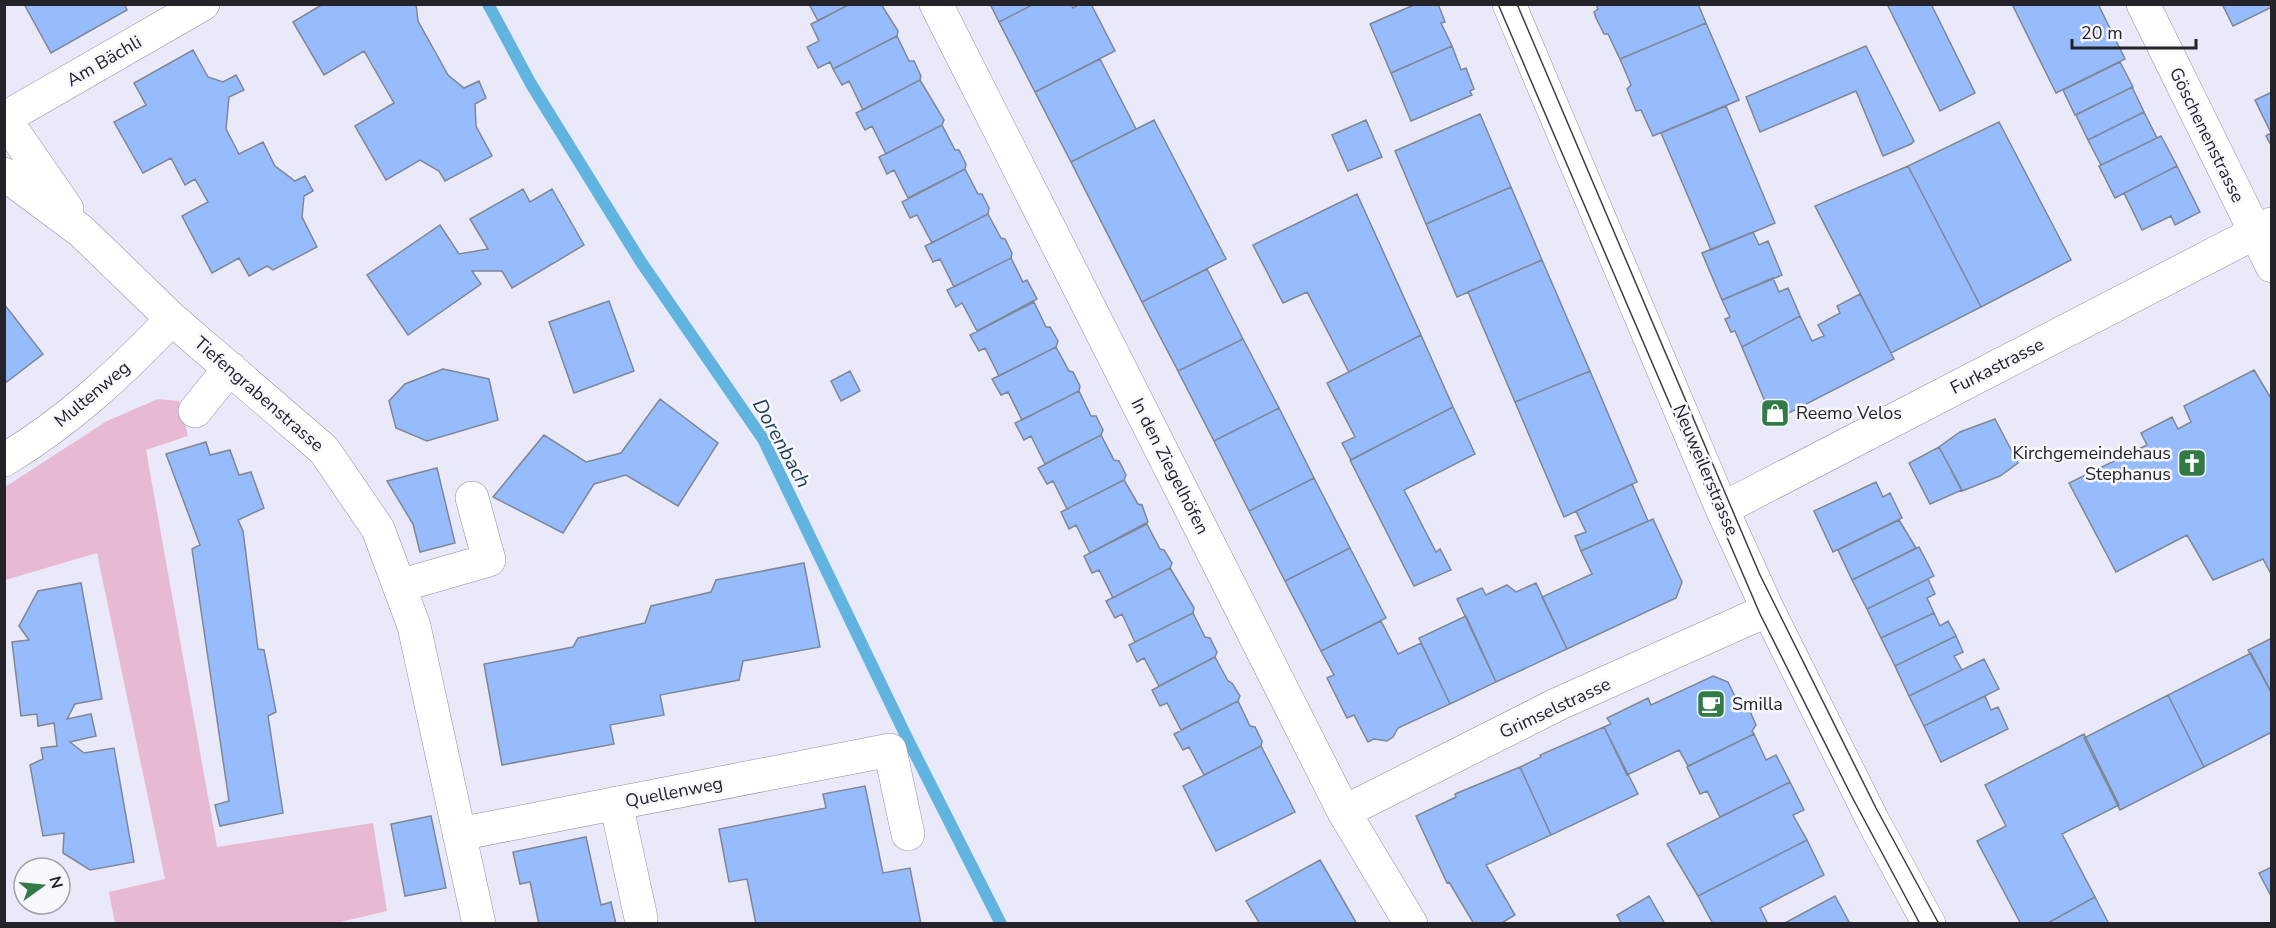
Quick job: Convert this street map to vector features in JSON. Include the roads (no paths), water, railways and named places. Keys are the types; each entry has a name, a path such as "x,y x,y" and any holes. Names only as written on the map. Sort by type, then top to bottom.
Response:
{"street":[{"name":"Am Bächli","path":"5,118 167,13 203,4"},
{"name":"In den Ziegelhöfen","path":"936,4 1344,812 1411,924"},
{"name":"Neuweilerstrasse","path":"1509,4 1722,509 1768,610 1873,821 1929,924"},
{"name":"Göschenenstrasse","path":"2143,4 2263,228 2271,266"},
{"path":"5,118 81,231"},
{"name":"Tiefengrabenstrasse","path":"4,174 81,231 172,319 324,450 378,529 414,626 479,924"},
{"name":"Furkastrasse","path":"1722,509 2263,228"},
{"name":"Multenweg","path":"4,460 41,438 120,373 172,319"},
{"path":"195,411 230,369"},
{"path":"399,585 489,560 472,498"},
{"name":"Grimselstrasse","path":"1344,812 1558,704 1768,610"},
{"name":"Quellenweg","path":"459,834 878,752 908,834"},
{"path":"616,803 641,918"}],"waterway":[{"name":"Dorenbach","path":"488,4 531,84 641,262 763,439 907,738 1001,924"}],"tram line":[{"path":"1498,4 1760,614 1851,795 1920,924"},
{"path":"1517,4 1760,575 1876,808 1939,924"}],"place":[{"name":"Reemo Velos","path":"1775,413"},
{"name":"Kirchgemeindehaus Stephanus","path":"2192,463"},
{"name":"Smilla","path":"1711,704"}]}
